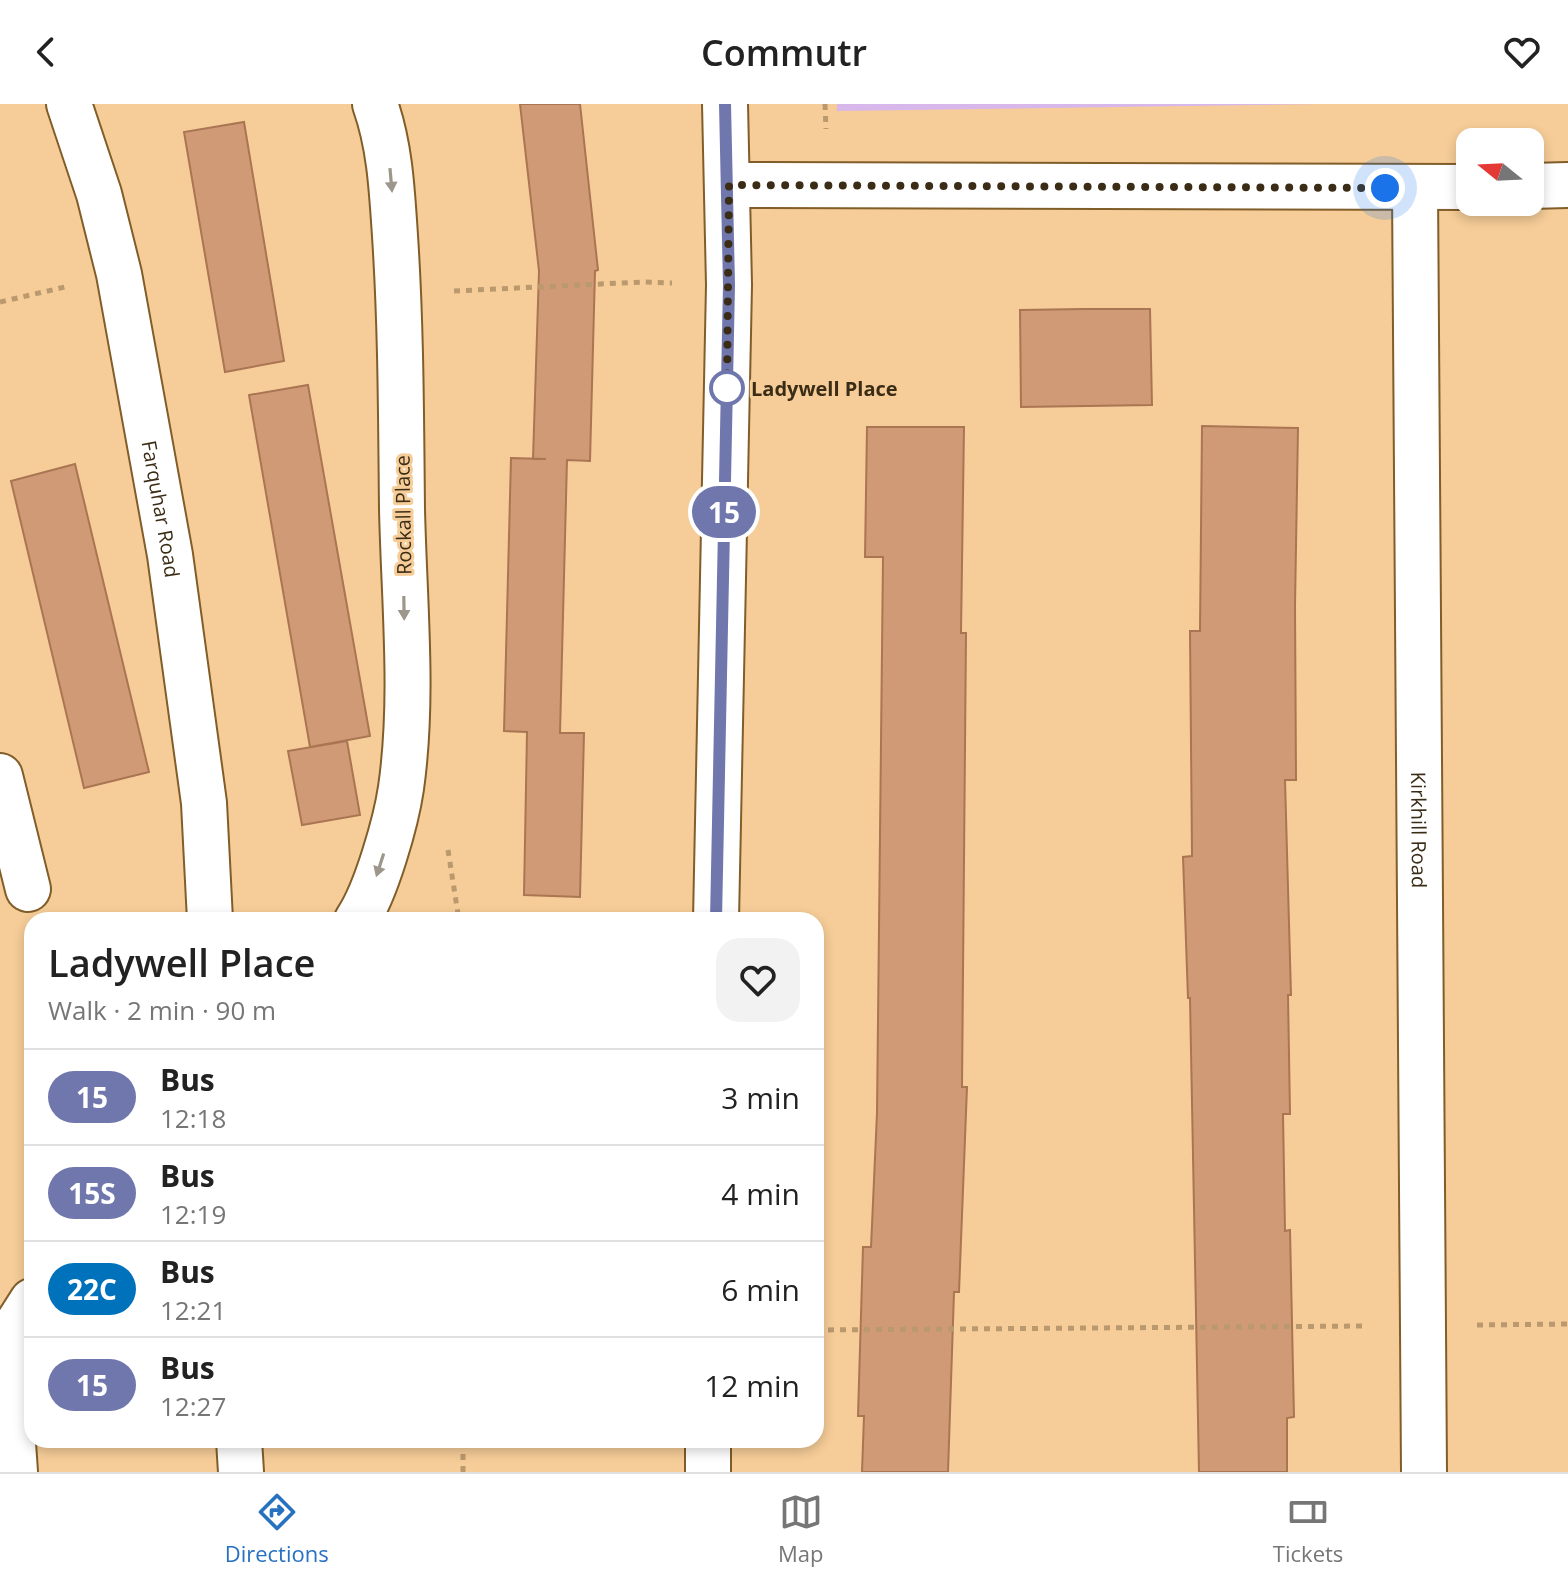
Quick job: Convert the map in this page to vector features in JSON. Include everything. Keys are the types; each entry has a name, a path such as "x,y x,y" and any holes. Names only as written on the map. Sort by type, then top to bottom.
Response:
{"street":[{"name":"Farquhar Road","path":"69,104 99,194 119,274 170,555 204,803 210,912"},
{"name":"Rockall Place","path":"363,912 381,864 401,789 407,713 399,293 391,172 381,119 375,104"},
{"path":"716,912 729,285 725,104"},
{"path":"729,185 1456,187"},
{"path":"1544,186 1568,185"},
{"name":"Kirkhill Road","path":"1415,188 1424,1472"},
{"path":"0,776 28,889"},
{"path":"15,1472 7,1357 24,1314"},
{"path":"240,1448 241,1472"},
{"path":"708,1448 708,1472"}],"path":[{"path":"0,302 119,274"},
{"path":"399,293 643,282 729,285"},
{"path":"824,1330 1568,1324"},
{"path":"463,1448 463,1472"}],"shaded area":[{"path":"837,104 1322,104 837,111"}],"building":[{"path":"520,104 580,104 598,270 595,271 590,461 567,460 560,733 584,733 580,897 524,895 527,732 504,731 511,458 533,459 539,271"},
{"path":"244,122 284,361 225,372 184,132"},
{"path":"1150,309 1152,405 1021,407 1020,310"},
{"path":"308,385 370,736 310,747 249,395"},
{"path":"1202,426 1298,428 1296,780 1285,780 1291,995 1288,995 1290,1114 1283,1114 1285,1231 1290,1230 1294,1417 1287,1418 1287,1472 1199,1472 1190,998 1183,857 1192,856 1190,631 1200,631"},
{"path":"867,427 964,427 961,633 966,633 962,1087 967,1087 959,1292 954,1292 948,1472 862,1472 864,1416 858,1416 863,1247 871,1247 877,1113 883,557 865,557"},
{"path":"75,464 149,772 84,788 11,481"},
{"path":"347,741 360,815 302,825 288,751"}],"bus line":[{"name":"15","path":"716,912 729,285 725,104"}],"place":[{"name":"Ladywell Place","path":"727,388"}],"route":[{"path":"727,388 729,185 1385,188"}]}
